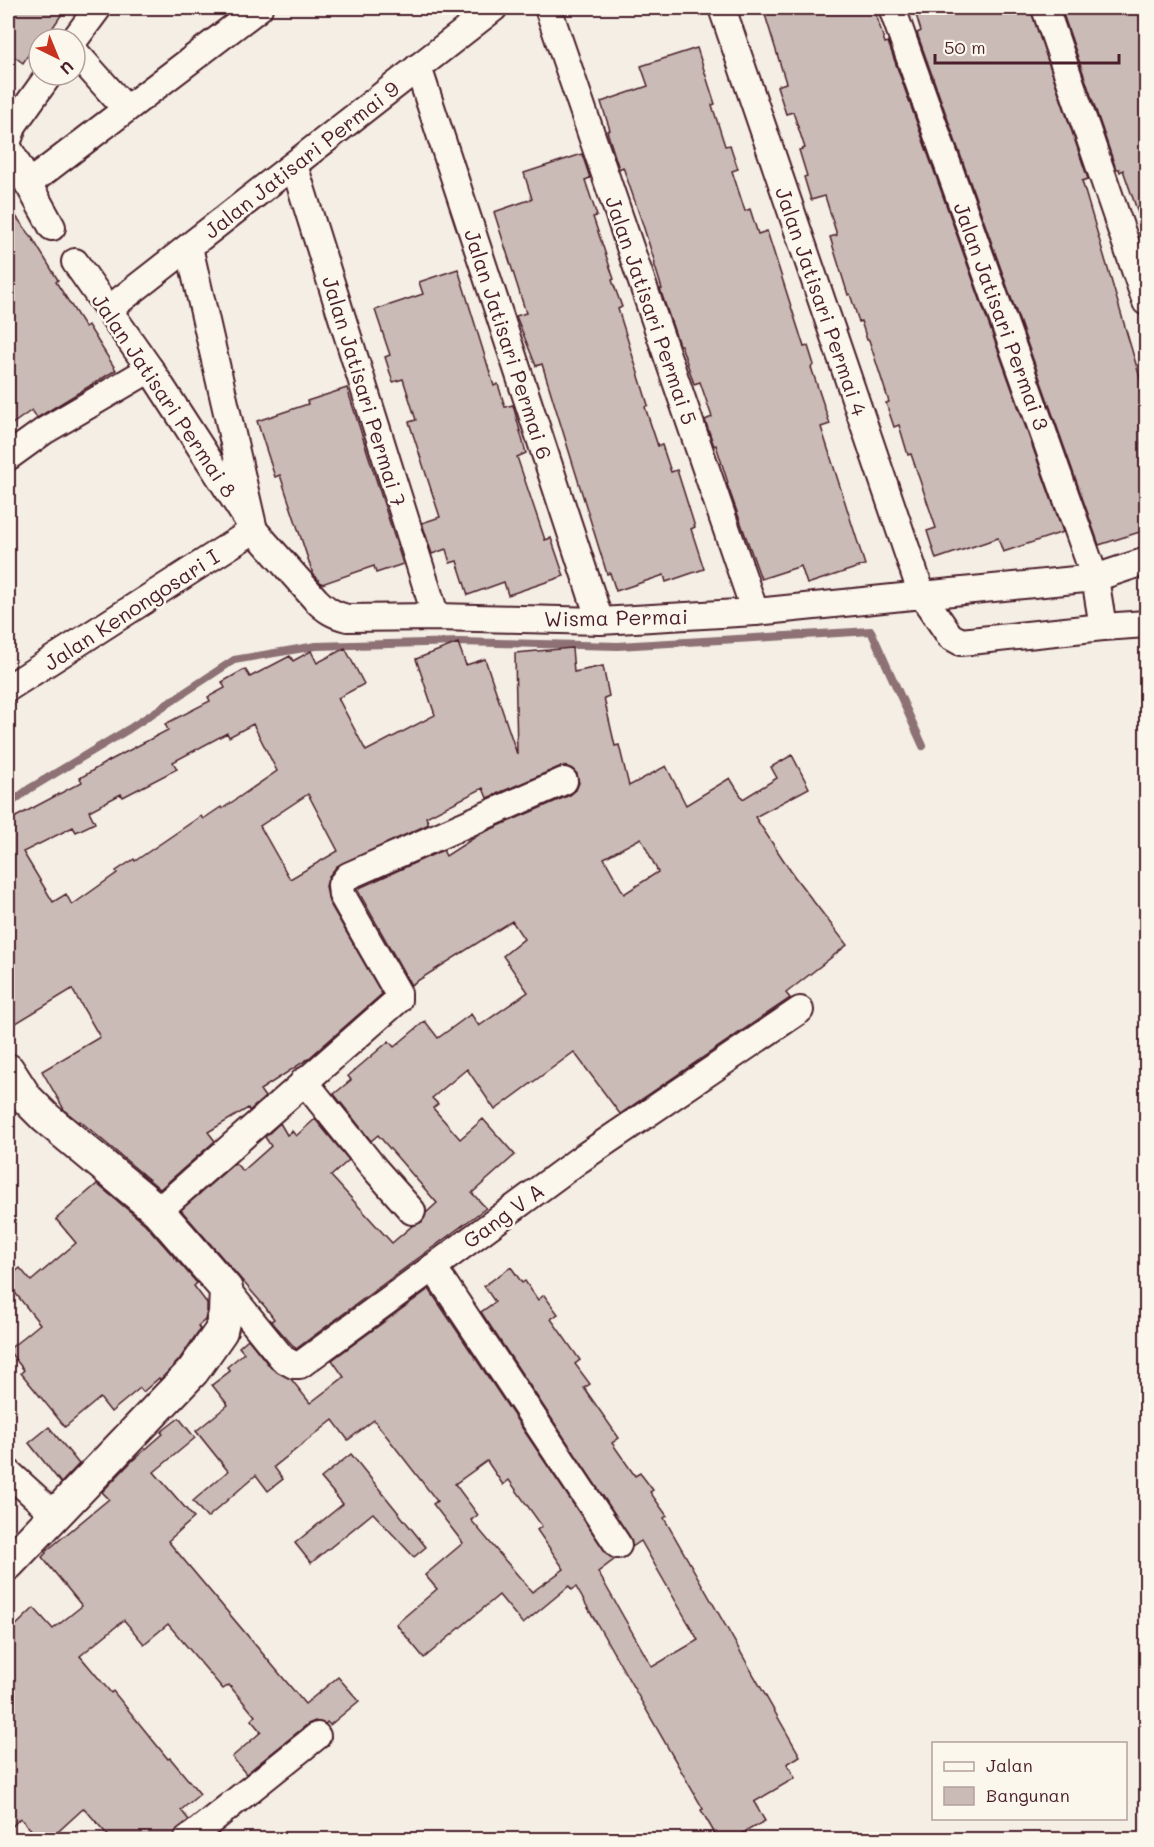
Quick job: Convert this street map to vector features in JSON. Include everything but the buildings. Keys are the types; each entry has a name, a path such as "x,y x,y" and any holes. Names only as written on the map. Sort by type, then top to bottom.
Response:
{"street":[{"path":"84,27 98,8"},
{"path":"28,184 259,8"},
{"name":"Jalan Jatisari Permai 9","path":"109,309 494,8"},
{"name":"Jalan Jatisari Permai 4","path":"722,8 922,595"},
{"name":"Jalan Jatisari Permai 3","path":"891,8 1095,578 1103,627"},
{"path":"1045,8 1146,302"},
{"name":"Jalan Jatisari Permai 5","path":"555,9 755,612"},
{"path":"87,65 126,109"},
{"name":"Jalan Jatisari Permai 6","path":"418,67 600,621"},
{"path":"8,141 15,124 41,87"},
{"path":"8,147 52,227"},
{"name":"Jalan Jatisari Permai 7","path":"294,165 436,617"},
{"name":"Jalan Jatisari Permai 8","path":"189,247 254,530"},
{"name":"Jalan Jatisari Permai 8","path":"75,262 150,369 254,530 316,600"},
{"path":"8,457 44,431 150,369"},
{"name":"Jalan Kenongosari I","path":"8,688 254,530"},
{"name":"Wisma Permai","path":"316,600 327,611 347,618 436,617 600,621 755,612 1095,578 1146,561"},
{"path":"922,595 950,636 961,642 1146,624"},
{"path":"158,1211 398,1000 398,993 342,895 341,885 348,876 564,781"},
{"name":"Gang V A","path":"226,1289 283,1359 294,1365 300,1365 579,1160 800,1010"},
{"path":"8,1070 26,1098 46,1118 158,1211 226,1289 225,1313 221,1331 193,1371 8,1564"},
{"path":"304,1081 412,1211"},
{"path":"433,1267 618,1545"},
{"path":"8,1472 54,1514"},
{"path":"187,1839 317,1736"}],"waterway":[{"path":"8,805 29,789 129,729 234,660 316,646 460,642 618,646 871,631 923,746"}]}
